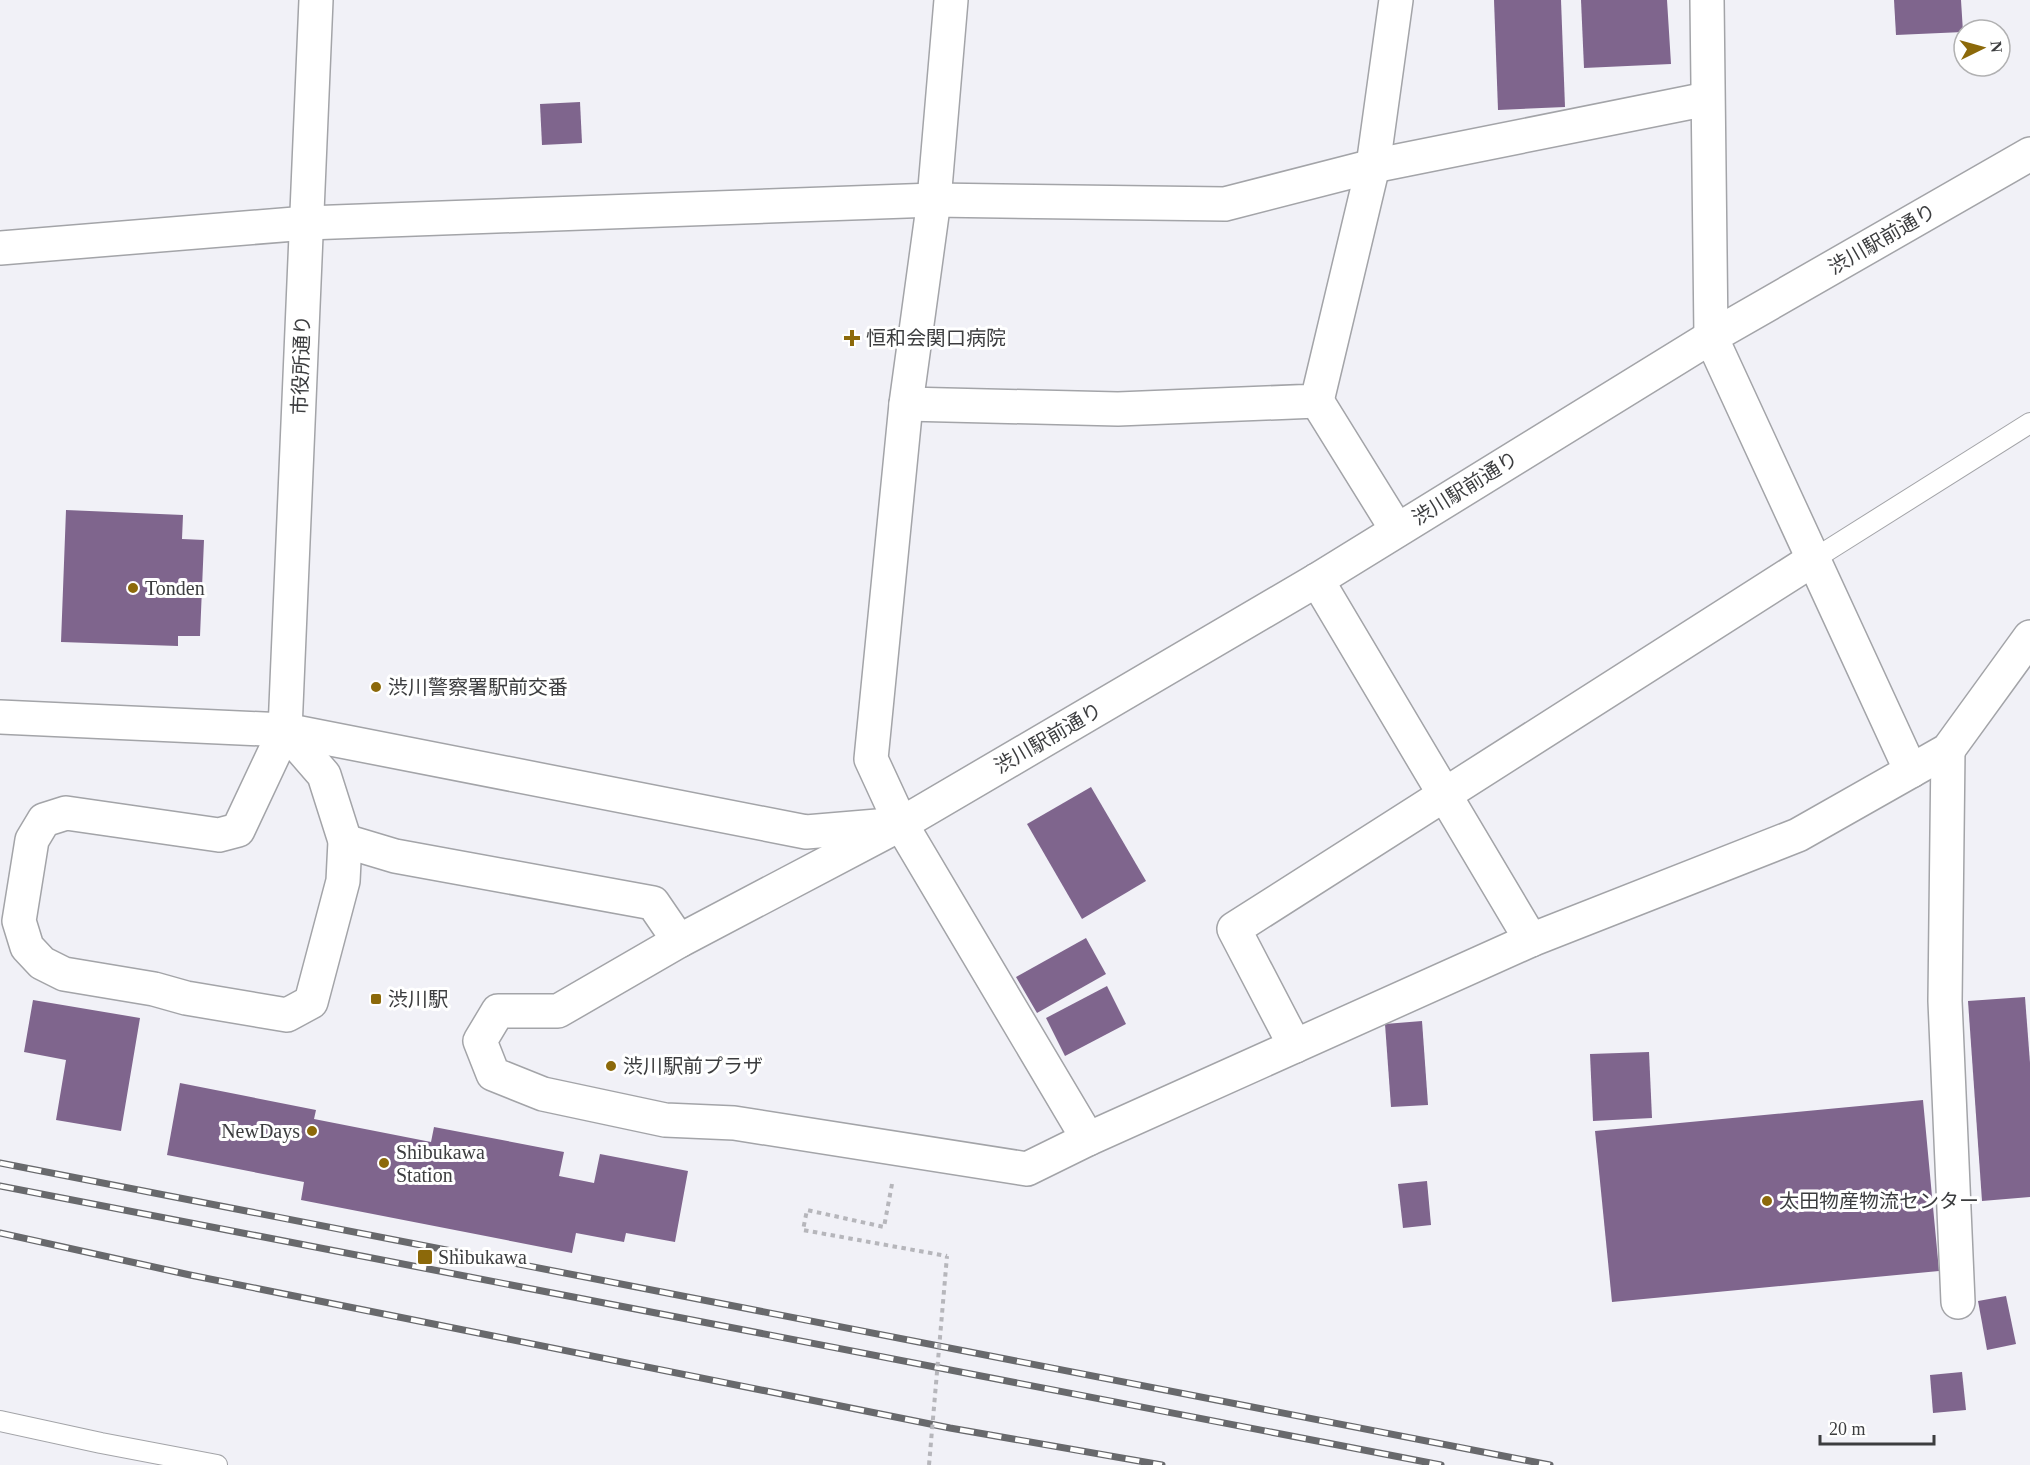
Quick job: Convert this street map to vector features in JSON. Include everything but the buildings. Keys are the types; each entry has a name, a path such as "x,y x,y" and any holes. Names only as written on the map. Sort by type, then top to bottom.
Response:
{"street":[{"name":"市役所通り","path":"285,730 316,0"},
{"path":"951,0 934,200 906,404 871,759 901,824 1089,1139"},
{"path":"1396,0 1373,166 1317,401 1397,530"},
{"path":"1707,0 1711,337 1911,771"},
{"path":"0,248 307,223 934,200 1225,204 1373,166 1707,99"},
{"name":"渋川駅前通り","path":"897,1149 734,1123 665,1120 543,1094 493,1074 480,1041 498,1011 558,1011 679,940 901,824 1317,580 1711,337 2030,154"},
{"path":"906,404 1118,409 1317,401"},
{"path":"1295,1046 1234,929 1814,559"},
{"path":"1317,580 1531,940"},
{"path":"897,1149 1027,1169 1531,940 1798,835 1948,750 2030,637"},
{"path":"0,717 285,730 806,832 901,824"},
{"path":"285,730 324,775 345,841 343,881 311,1002 287,1015 186,998 154,989 64,974 42,963 27,947 19,921 32,840 44,820 66,813 219,836 238,830 285,730"},
{"path":"1948,750 1945,1001 1958,1302"},
{"path":"345,841 394,855 653,903 679,940"}],"lane":[{"path":"1814,559 2030,423"},
{"path":"0,1421 217,1465"}],"path":[{"path":"897,1149 884,1227 807,1210 802,1230 947,1256 929,1465"}],"railway":[{"path":"0,1163 1550,1465"},
{"path":"0,1186 1441,1465"},
{"path":"0,1233 190,1275 950,1428 1162,1465"}],"place":[{"name":"恒和会関口病院","path":"852,338"},
{"name":"Tonden","path":"133,588"},
{"name":"渋川警察署駅前交番","path":"376,687"},
{"name":"渋川駅","path":"376,999"},
{"name":"渋川駅前プラザ","path":"611,1066"},
{"name":"NewDays","path":"312,1131"},
{"name":"Shibukawa Station","path":"384,1163"},
{"name":"太田物産物流センター","path":"1767,1201"},
{"name":"Shibukawa","path":"425,1257"}]}
